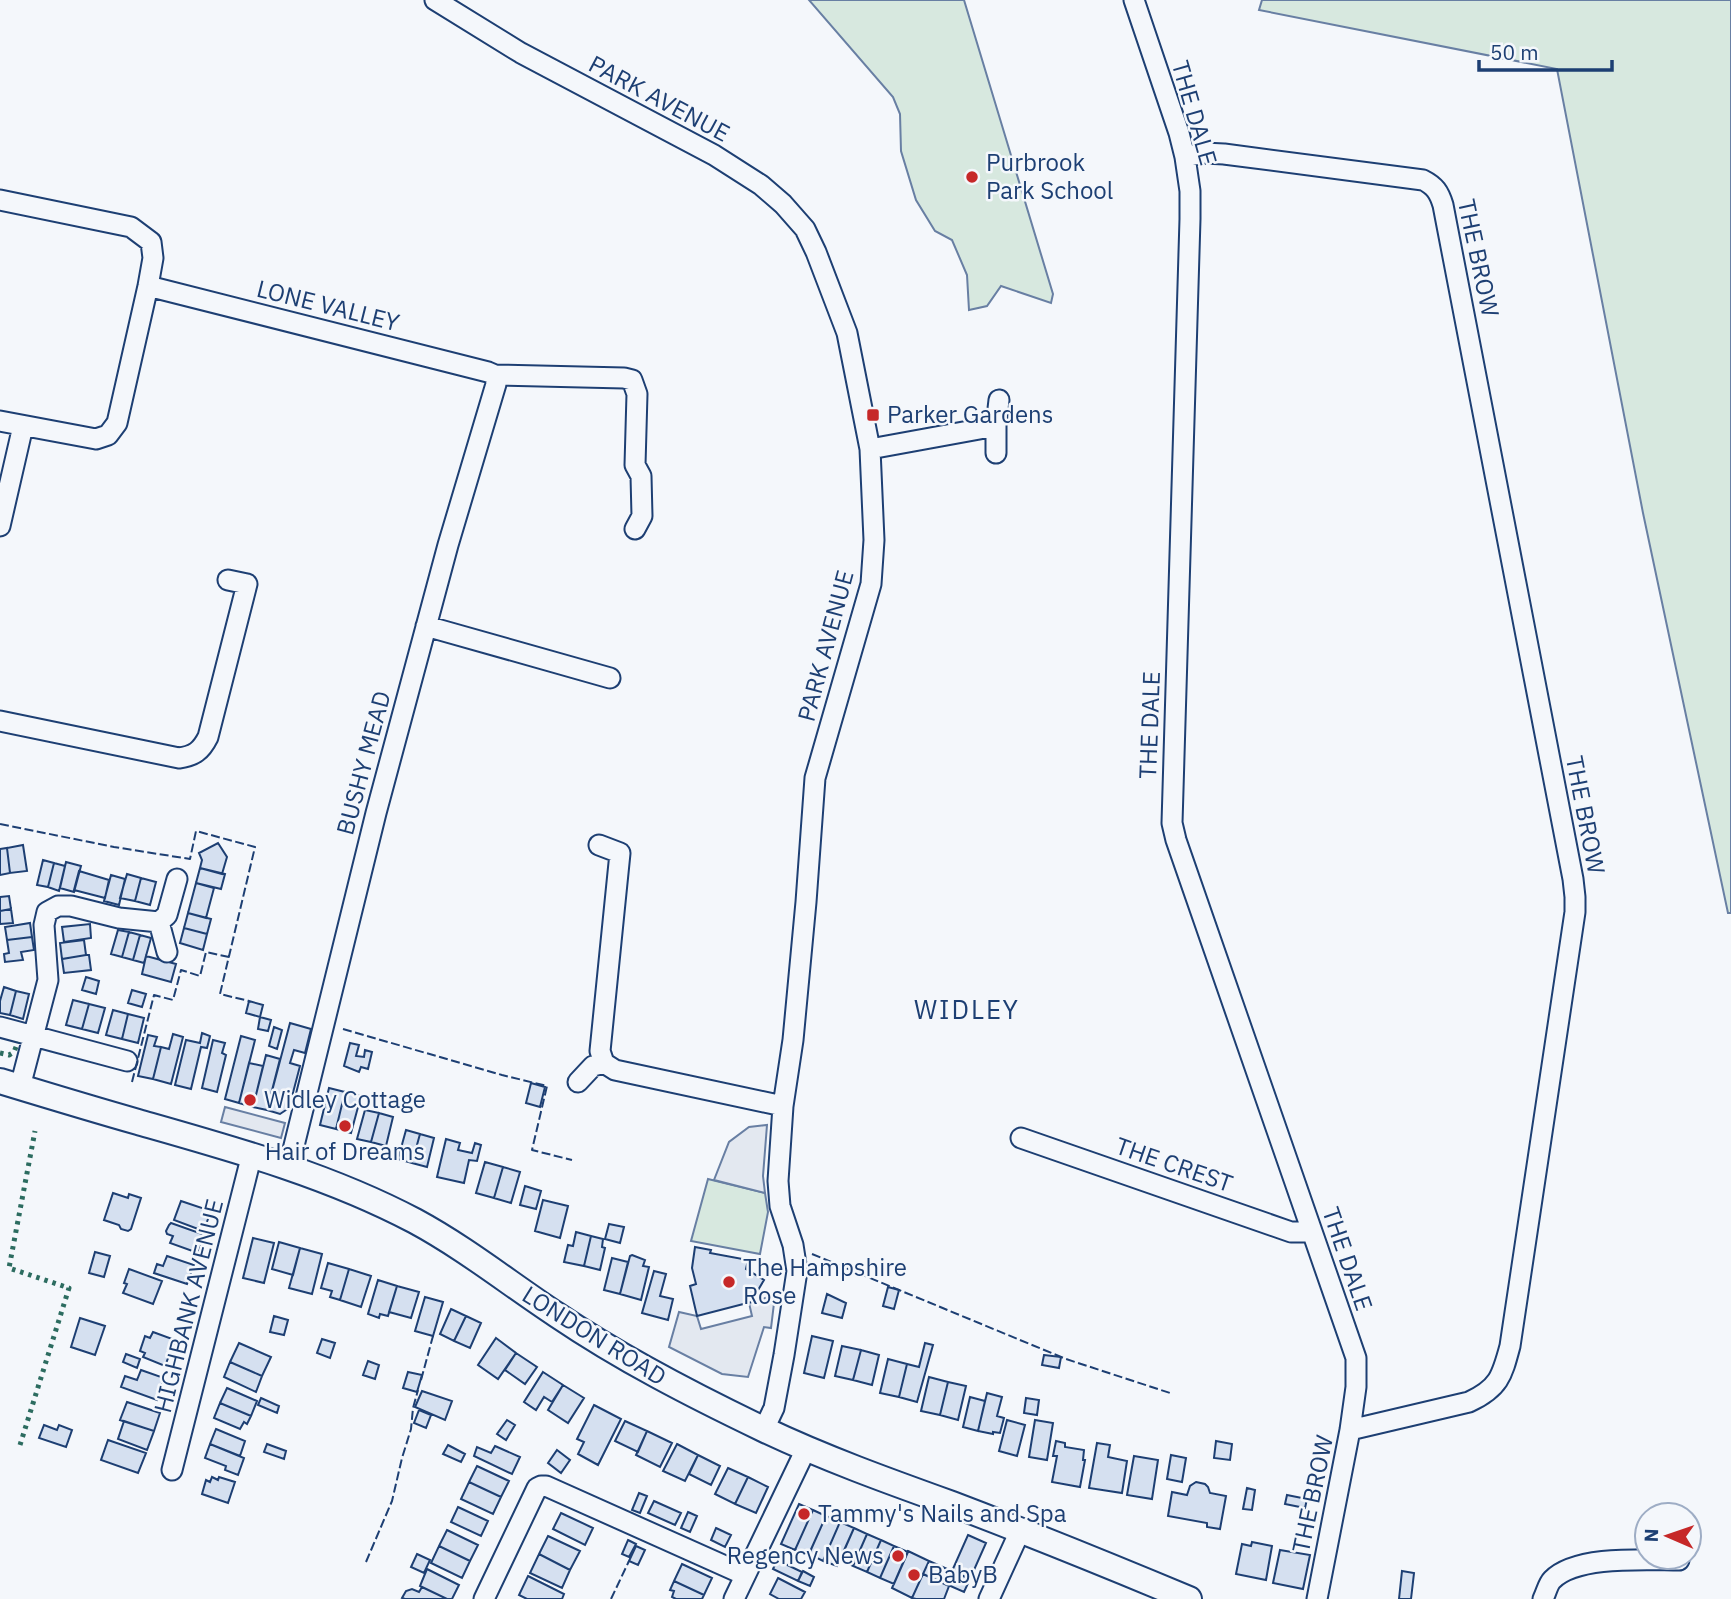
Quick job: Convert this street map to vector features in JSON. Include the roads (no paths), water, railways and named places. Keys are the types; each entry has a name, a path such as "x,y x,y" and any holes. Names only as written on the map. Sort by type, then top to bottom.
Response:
{"main road":[{"name":"LONDON ROAD","path":"10,1084 252,1154 376,1203 452,1243 558,1316 666,1381 764,1429 806,1449 1189,1599"}],"street":[{"name":"PARK AVENUE","path":"435,0 521,53 714,155 761,185 783,204 804,229 816,252 847,333 870,449 874,540 871,584 815,778 794,1026 782,1106 778,1181 780,1206 793,1245 797,1270 774,1408 764,1429"},
{"name":"THE DALE","path":"1134,0 1179,133 1189,191 1172,823 1356,1358 1356,1387 1350,1430"},
{"name":"THE BROW","path":"1185,157 1224,153 1423,180 1433,185 1440,193 1575,897 1573,926 1510,1346 1503,1371 1485,1395 1469,1402 1350,1430 1317,1599"},
{"path":"0,200 131,227 151,243 153,257 117,424 108,435 96,439 0,421"},
{"name":"LONE VALLEY","path":"148,286 495,375 624,377 632,380 637,394 635,465 642,476 642,516 635,529"},
{"name":"BUSHY MEAD","path":"289,1167 376,813 452,532 496,384 495,375"},
{"path":"996,453 999,400"},
{"path":"0,526 23,426"},
{"path":"870,449 996,426"},
{"path":"0,722 179,758 191,756 202,749 208,737 245,584"},
{"path":"426,626 610,678"},
{"path":"599,845 623,843 600,1051 604,1063 615,1070 782,1106"},
{"path":"10,1084 35,1036 48,980 44,925 47,912 58,906 71,906 119,918 159,922 167,915 177,879"},
{"path":"159,922 167,952"},
{"path":"0,1027 127,1061"},
{"path":"578,1082 593,1066 604,1063"},
{"name":"THE CREST","path":"1021,1138 1291,1232 1312,1232"},
{"name":"HIGHBANK AVENUE","path":"173,1470 252,1154"},
{"path":"734,1599 806,1449"},
{"path":"484,1599 537,1488 541,1486 745,1575"},
{"path":"989,1599 1020,1531"},
{"path":"1543,1599 1551,1581 1567,1569 1608,1560 1633,1560"}],"place":[{"name":"Purbrook Park School","path":"972,177"},
{"name":"Parker Gardens","path":"873,415"},
{"name":"Widley Cottage","path":"250,1100"},
{"name":"Hair of Dreams","path":"345,1126"},
{"name":"The Hampshire Rose","path":"729,1282"},
{"name":"Tammy's Nails and Spa","path":"804,1514"},
{"name":"Regency News","path":"898,1556"},
{"name":"BabyB","path":"914,1575"}],"district":[{"name":"WIDLEY","path":"967,1010"}]}
